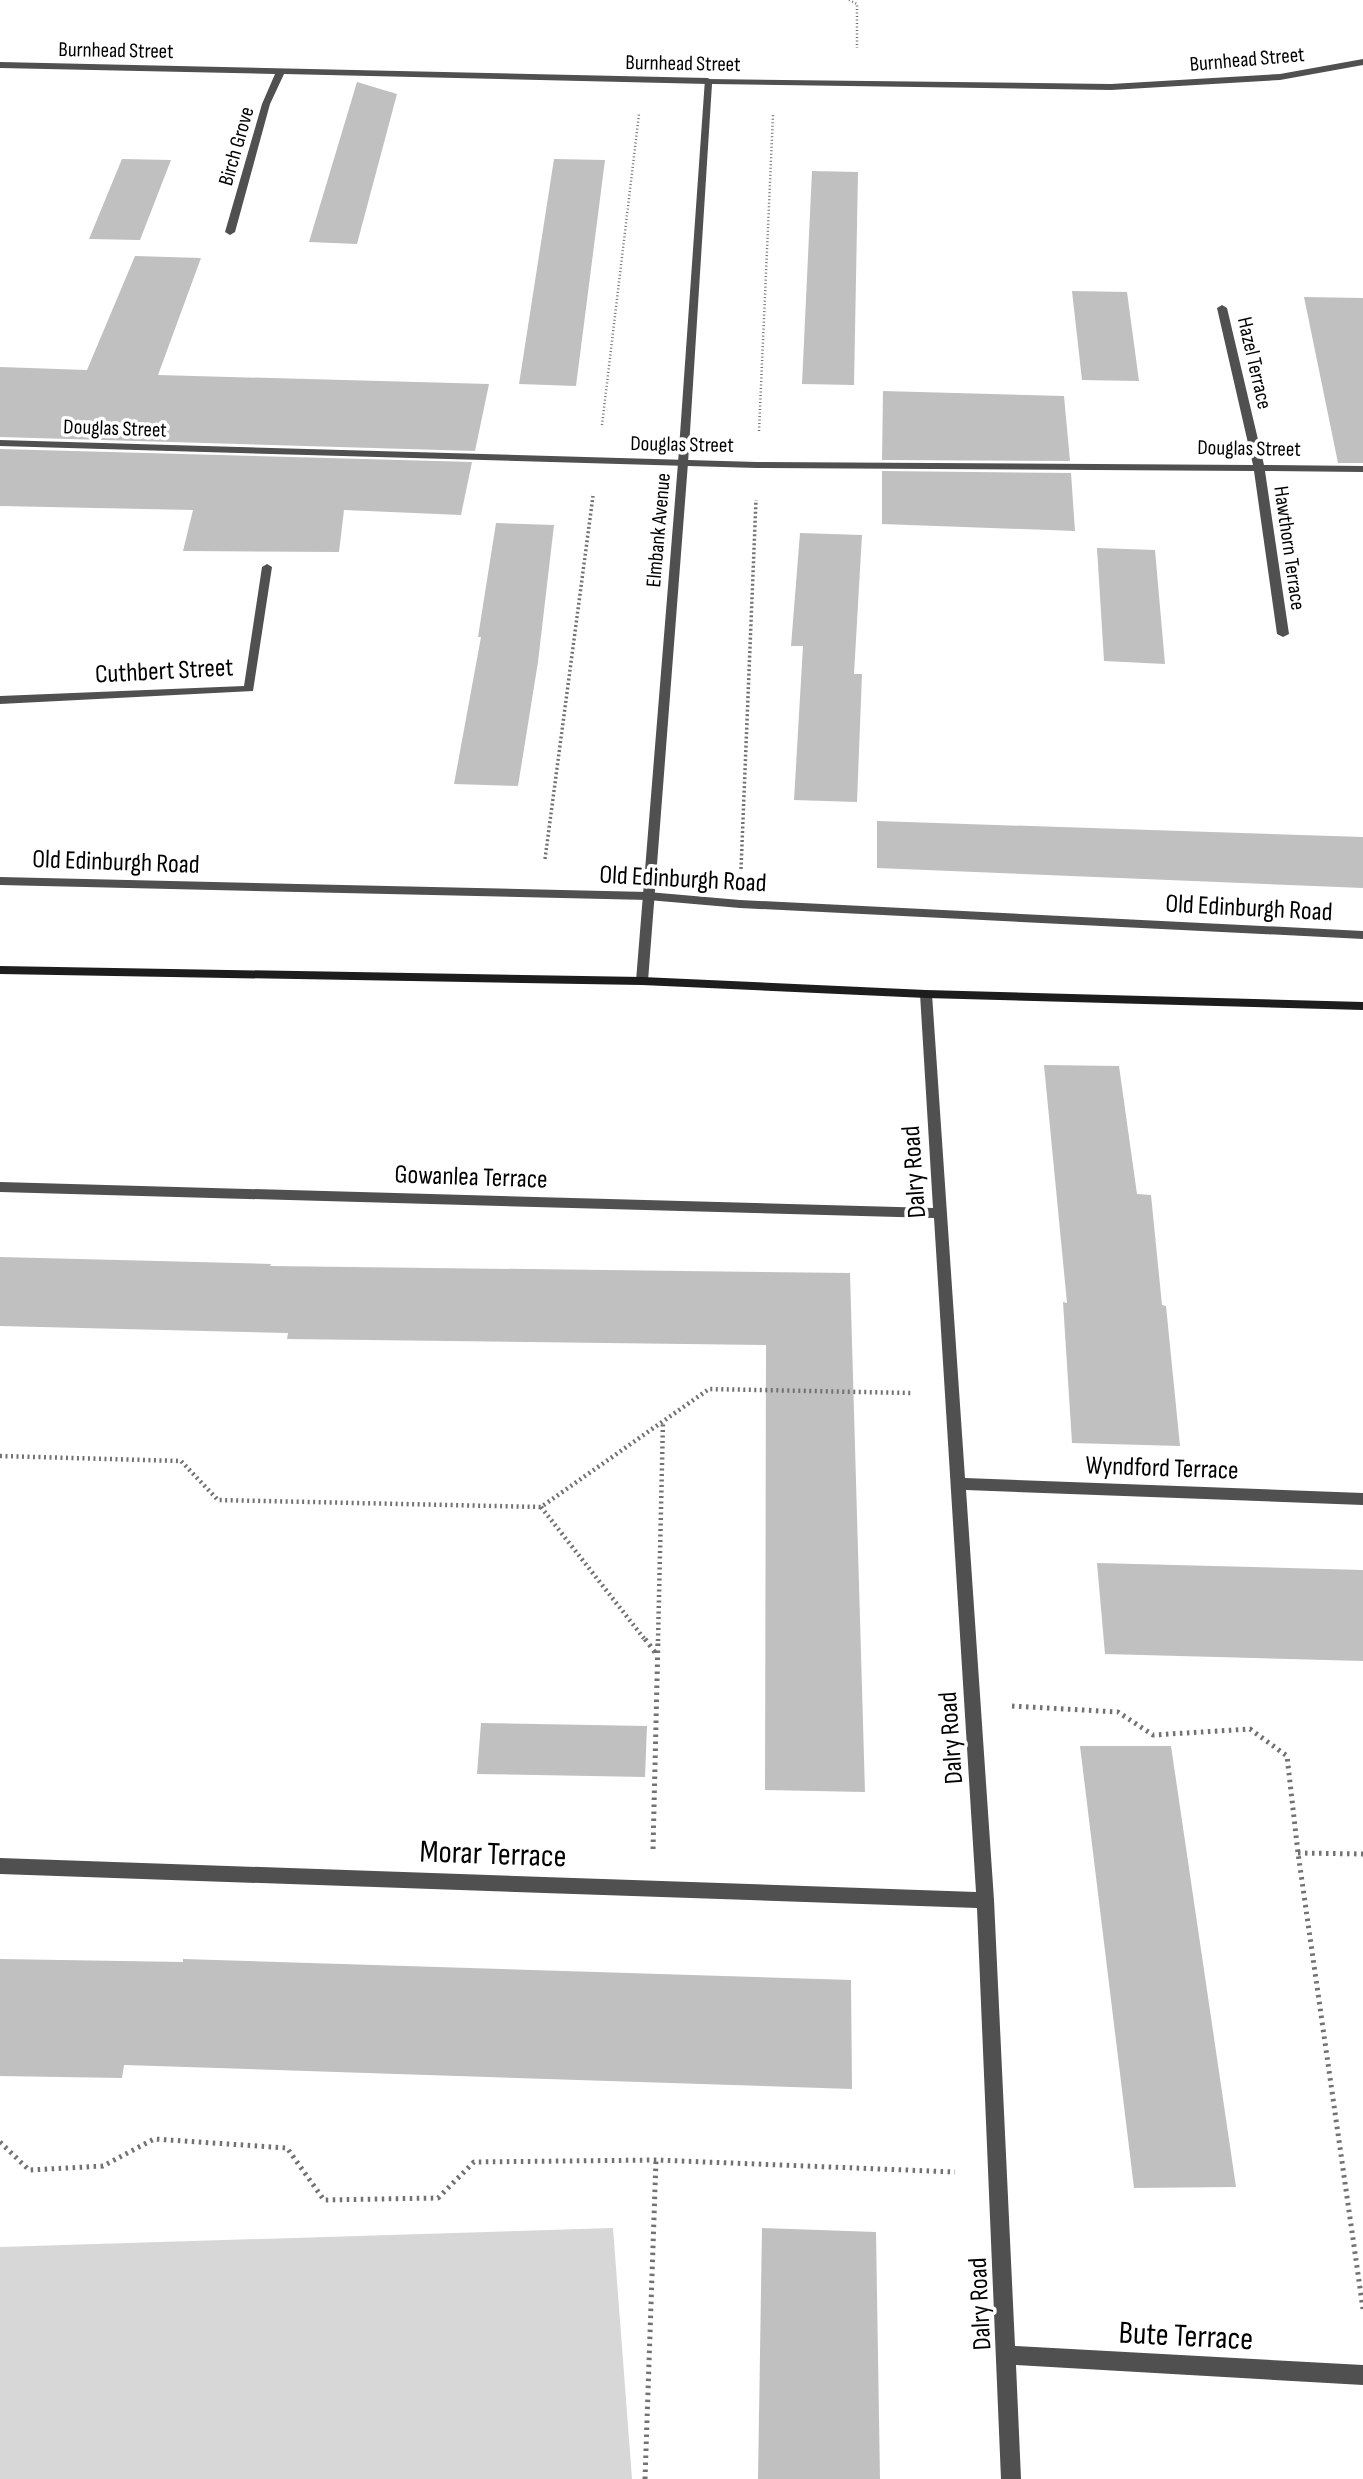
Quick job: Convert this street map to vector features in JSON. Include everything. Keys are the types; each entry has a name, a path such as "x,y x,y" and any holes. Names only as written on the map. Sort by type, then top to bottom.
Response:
{"main road":[{"path":"0,970 642,981 926,994 1363,1006"}],"street":[{"name":"Burnhead Street","path":"0,65 1111,87 1280,76 1363,62"},
{"name":"Birch Grove","path":"230,232 266,104 281,70"},
{"name":"Elmbank Avenue","path":"642,981 683,463 708,81"},
{"name":"Hazel Terrace","path":"1222,308 1259,467"},
{"name":"Douglas Street","path":"0,443 683,463 1363,469"},
{"name":"Hawthorn Terrace","path":"1259,467 1283,634"},
{"name":"Cuthbert Street","path":"0,700 249,689 267,567"},
{"name":"Old Edinburgh Road","path":"0,881 648,896 740,904 1363,935"},
{"name":"Dalry Road","path":"926,994 985,1900 1011,2479"},
{"name":"Gowanlea Terrace","path":"0,1187 941,1213"},
{"name":"Wyndford Terrace","path":"958,1484 1363,1499"},
{"name":"Morar Terrace","path":"0,1866 985,1900"},
{"name":"Bute Terrace","path":"1006,2355 1363,2375"}],"path":[{"path":"849,0 857,4 857,53 852,83"},
{"path":"0,1456 181,1461 219,1500 541,1507 709,1389 952,1394"},
{"path":"656,1888 652,1844 663,1421"},
{"path":"541,1507 657,1655"},
{"path":"972,1704 1118,1712 1153,1735 1250,1729 1287,1756 1298,1853 1363,2309"},
{"path":"1298,1853 1363,1854"},
{"path":"0,2142 29,2170 103,2166 154,2140 287,2148 324,2200 438,2198 474,2162 656,2160 998,2174"},
{"path":"645,2479 656,2160"}],"shaded area":[{"path":"613,2228 632,2479 0,2479 0,2247"}],"building":[{"path":"357,82 397,94 357,244 309,242"},
{"path":"122,159 171,160 140,240 89,239"},
{"path":"554,159 605,160 576,386 519,384"},
{"path":"812,171 858,172 854,385 802,384"},
{"path":"135,256 201,258 158,375 489,384 475,451 0,437 0,367 87,370"},
{"path":"1072,291 1127,292 1139,381 1082,380"},
{"path":"1304,297 1363,298 1363,463 1338,463"},
{"path":"883,391 1064,396 1070,461 882,460"},
{"path":"0,449 472,462 461,515 344,510 339,552 183,551 193,510 0,506"},
{"path":"882,471 1071,473 1075,531 882,524"},
{"path":"496,523 554,525 538,662 518,786 454,784 481,637 478,637"},
{"path":"800,533 862,535 854,674 862,674 857,802 794,800 803,646 791,646"},
{"path":"1097,548 1155,550 1165,664 1104,661"},
{"path":"877,821 1363,837 1363,888 877,868"},
{"path":"1044,1065 1119,1066 1137,1194 1151,1195 1162,1305 1166,1306 1180,1446 1072,1443 1063,1302 1067,1303"},
{"path":"0,1257 271,1264 270,1266 850,1273 865,1792 765,1790 766,1345 287,1339 288,1333 0,1326"},
{"path":"1097,1563 1363,1570 1363,1661 1105,1654"},
{"path":"481,1723 647,1726 645,1777 477,1774"},
{"path":"1080,1746 1171,1746 1236,2187 1134,2188"},
{"path":"0,1959 183,1962 183,1959 851,1980 852,2089 124,2065 122,2078 0,2076"},
{"path":"762,2228 876,2232 880,2479 758,2479"}]}
